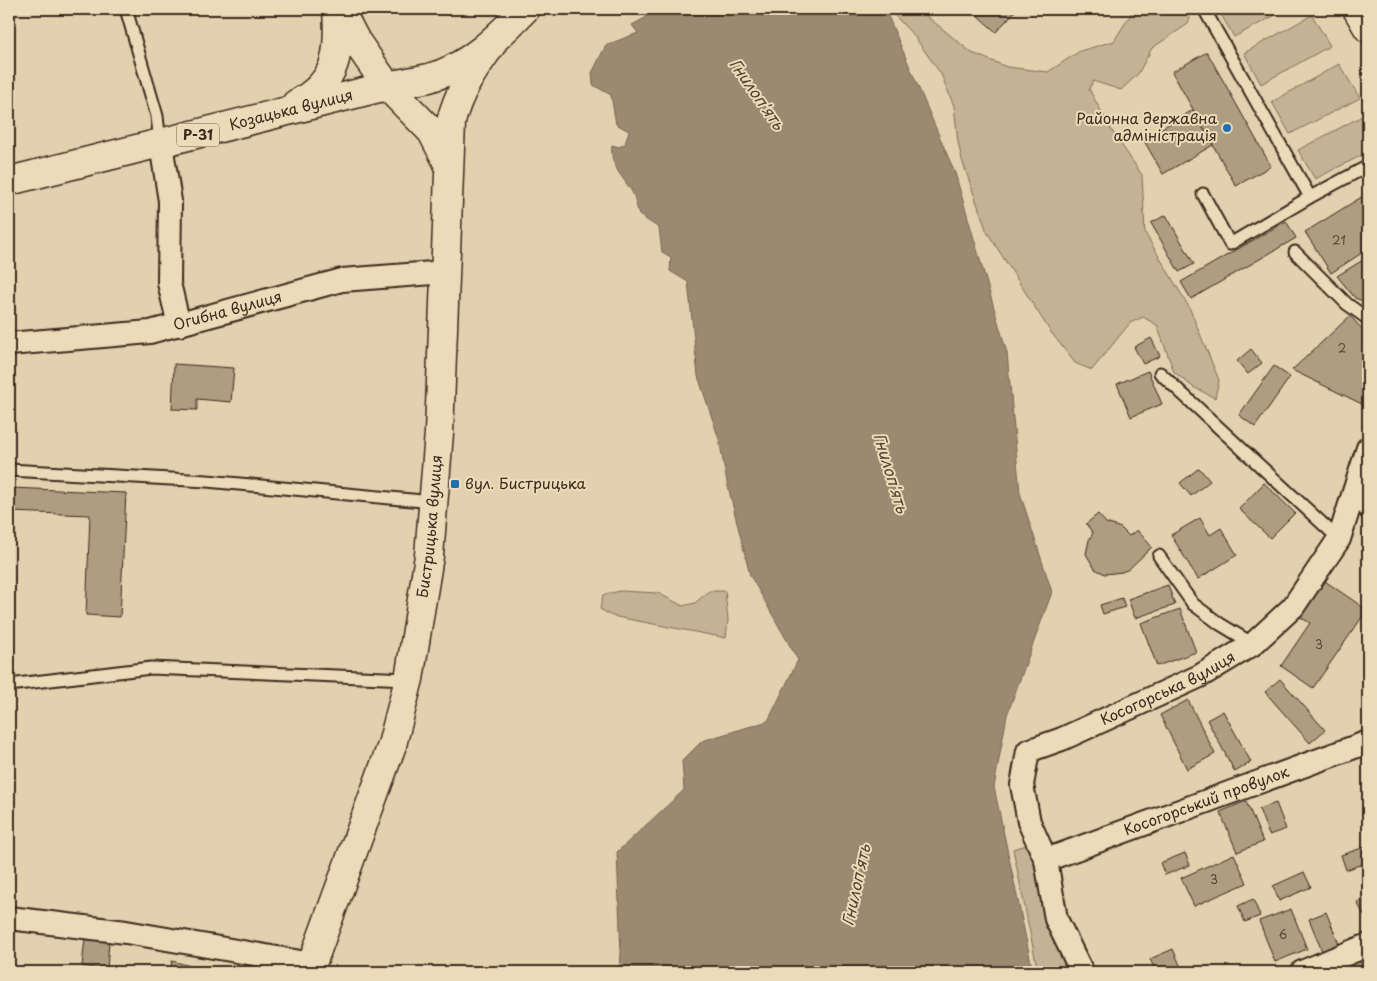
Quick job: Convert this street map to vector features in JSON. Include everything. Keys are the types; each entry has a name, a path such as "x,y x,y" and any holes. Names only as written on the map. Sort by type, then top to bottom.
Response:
{"street":[{"path":"277,114 310,97 327,80 333,66 338,43 338,9"},
{"name":"Бистрицька вулиця","path":"310,968 392,745 409,679 429,556 434,502 446,272 448,163 432,132 387,86 356,41 338,9"},
{"name":"Козацька вулиця","path":"9,181 387,86 430,78 458,66 492,43 526,9"},
{"path":"1357,9 1368,28"},
{"path":"448,163 451,122 455,104 468,78 492,43"},
{"path":"160,144 170,201 169,283 179,325"},
{"name":"Огибна вулиця","path":"9,344 150,332 342,280 446,272"},
{"name":"Косогорська вулиця","path":"1082,972 1056,920 1046,860 1029,822 1022,785 1028,751 1062,739 1200,676 1253,644 1293,607 1339,538 1368,448"},
{"name":"Косогорський провулок","path":"1046,860 1368,742"},
{"path":"9,918 126,932 310,968"},
{"path":"1302,972 1368,944"}],"lane":[{"path":"126,9 157,116 160,144"},
{"path":"1204,9 1310,197"},
{"path":"1203,194 1230,244 1310,197 1368,166"},
{"path":"1295,252 1347,304 1368,319"},
{"path":"1160,373 1339,538"},
{"path":"9,470 207,481 434,502"},
{"path":"1354,496 1368,515"},
{"path":"1159,556 1193,604 1220,624 1253,644"},
{"path":"9,685 151,668 409,679"}],"shaded area":[{"path":"889,9 918,9 972,53 1007,67 1048,72 1080,51 1114,41 1134,9 1193,9 1188,24 1152,48 1138,74 1121,90 1093,81 1089,89 1112,131 1142,175 1145,233 1189,307 1219,380 1215,398 1193,387 1174,372 1157,325 1143,317 1130,323 1092,370 1075,363 1050,331 987,232 962,160 954,106 941,74 914,36"},
{"path":"1218,9 1287,9 1234,37"},
{"path":"1312,15 1330,46 1261,84 1244,53"},
{"path":"1339,64 1360,98 1290,134 1272,102"},
{"path":"1368,113 1368,152 1315,179 1298,150"},
{"path":"620,591 658,593 683,606 695,603 709,591 725,591 728,620 726,638 612,616 600,609 603,595"},
{"path":"1027,845 1039,860 1074,972 1038,972 1013,849"}],"water":[{"name":"Гнилоп'ять","path":"654,9 885,9 955,173 1007,353 1020,493 1052,592 1007,715 994,787 1033,972 619,972 621,956 617,852 684,790 682,761 702,741 768,721 798,660 750,575 727,482 719,439 698,376 688,282 670,271 671,257 662,252 659,228 639,215 634,196 619,173 613,161 612,153 612,145 619,147 625,144 629,131 616,124 611,95 593,85 592,73 606,45 638,33 632,25 645,18"}],"building":[{"path":"970,9 1017,9 996,32"},
{"name":"Районна державна адміністрація","path":"1207,52 1271,166 1236,186 1172,72"},
{"path":"1193,110 1213,145 1163,174 1143,139"},
{"path":"1368,193 1368,249 1331,273 1305,232"},
{"path":"1166,215 1194,264 1179,272 1151,223"},
{"path":"1286,221 1296,238 1191,299 1181,282"},
{"path":"1368,257 1368,303 1355,298 1337,276"},
{"path":"1350,316 1368,335 1368,362 1361,370 1368,374 1368,407 1292,370"},
{"path":"1151,338 1160,356 1143,364 1134,347"},
{"path":"1251,349 1262,363 1248,374 1237,361"},
{"path":"174,364 234,368 231,402 197,399 197,410 172,409"},
{"path":"1274,366 1290,377 1255,427 1239,415"},
{"path":"1148,371 1162,404 1131,417 1117,384"},
{"path":"1199,468 1210,481 1191,496 1180,483"},
{"path":"1264,483 1295,513 1270,538 1239,509"},
{"path":"11,488 126,493 120,617 86,615 90,515 10,512"},
{"path":"1098,514 1106,523 1121,528 1129,536 1137,530 1152,547 1129,569 1122,572 1105,574 1095,569 1086,554 1089,540 1093,533 1086,524"},
{"path":"1200,518 1210,535 1221,528 1237,555 1198,579 1171,535"},
{"path":"1322,579 1367,610 1313,688 1281,666 1310,623 1297,615"},
{"path":"1168,585 1175,605 1135,618 1128,599"},
{"path":"1122,598 1125,607 1103,614 1100,605"},
{"path":"1180,609 1196,652 1157,666 1141,623"},
{"path":"1280,679 1325,730 1310,743 1265,692"},
{"path":"1188,700 1215,754 1187,769 1160,715"},
{"path":"1223,711 1251,762 1235,772 1207,720"},
{"path":"1246,801 1263,842 1237,852 1220,812"},
{"path":"1276,803 1286,829 1269,835 1259,809"},
{"path":"1365,847 1368,862 1346,870 1341,855"},
{"path":"1185,853 1190,865 1165,875 1160,863"},
{"path":"1234,854 1247,883 1194,906 1181,878"},
{"path":"1304,872 1311,887 1279,901 1273,886"},
{"path":"1368,896 1368,923 1357,902"},
{"path":"1253,899 1260,916 1245,922 1238,906"},
{"path":"1291,909 1307,949 1275,962 1259,921"},
{"path":"1326,912 1339,944 1322,951 1309,919"},
{"path":"85,938 109,941 107,970 82,966"},
{"path":"1173,949 1183,972 1156,972 1150,959"},
{"path":"1358,959 1366,972 1349,972 1345,966"},
{"path":"172,961 190,966 189,972 170,972"}],"place":[{"name":"Районна державна адміністрація","path":"1227,128"},
{"name":"вул. Бистрицька","path":"455,484"}]}
